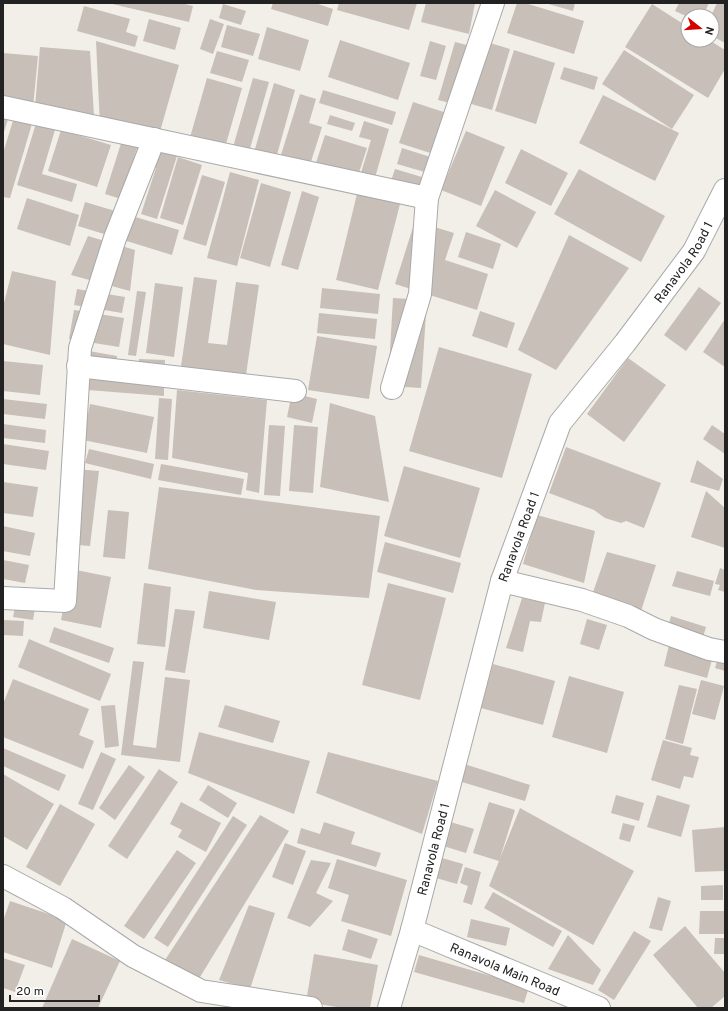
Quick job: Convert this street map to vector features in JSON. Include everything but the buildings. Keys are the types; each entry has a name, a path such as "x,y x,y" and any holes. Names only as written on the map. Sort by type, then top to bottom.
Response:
{"street":[{"path":"392,388 420,294 427,198 493,3"},
{"path":"3,107 427,198"},
{"path":"3,598 65,601 80,348 115,238 154,139"},
{"name":"Ranavola Road 1","path":"389,1008 412,930 502,581 560,423 624,343 694,251 725,190"},
{"path":"78,366 295,391"},
{"path":"502,581 582,600 628,616 654,629 709,649 725,652"},
{"path":"3,876 63,908 133,956 201,991 311,1008"},
{"name":"Ranavola Main Road","path":"412,930 599,1008"}]}
